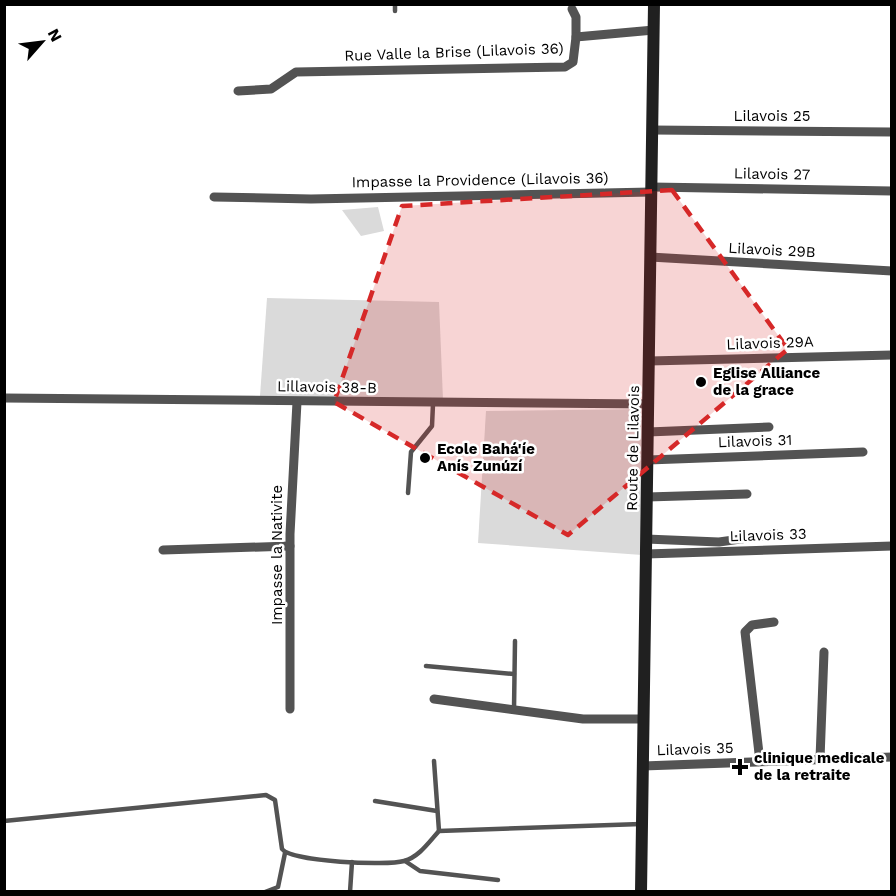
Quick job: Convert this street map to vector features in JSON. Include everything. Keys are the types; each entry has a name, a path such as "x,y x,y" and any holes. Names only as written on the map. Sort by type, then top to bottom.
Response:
{"main road":[{"name":"Route de Lilavois","path":"641,891 654,4"}],"street":[{"path":"572,9 576,17 576,37"},
{"name":"Rue Valle la Brise (Lilavois 36)","path":"238,91 271,89 296,72 566,67 573,62 576,37 654,30"},
{"name":"Lilavois 25","path":"652,130 891,132"},
{"name":"Lilavois 27","path":"651,189 891,191"},
{"name":"Impasse la Providence (Lilavois 36)","path":"214,197 311,199 651,189"},
{"name":"Lilavois 29B","path":"650,257 891,271"},
{"name":"Lilavois 29A","path":"649,361 891,355"},
{"name":"Lillavois 38-B","path":"4,398 433,404 648,404"},
{"name":"Impasse la Nativite","path":"290,709 290,546 297,402"},
{"path":"648,432 769,427"},
{"name":"Lilavois 31","path":"648,460 863,452"},
{"path":"647,497 747,494"},
{"path":"646,539 719,542 776,534"},
{"path":"163,550 290,546"},
{"name":"Lilavois 33","path":"646,554 891,546"},
{"path":"760,762 745,632 752,625 774,622"},
{"path":"820,759 824,652"},
{"path":"434,699 514,712 583,719 643,719"},
{"name":"Lilavois 35","path":"643,766 891,757"}],"lane":[{"path":"394,4 394,11"},
{"path":"408,493 411,452 432,426 433,404"},
{"path":"514,712 515,640"},
{"path":"426,666 514,674"},
{"path":"434,761 439,831"},
{"path":"4,822 266,795 275,800 282,849 285,853 299,857 352,862 405,861 414,857 439,831 641,824"},
{"path":"375,801 437,811"},
{"path":"265,891 278,887 285,853"},
{"path":"405,861 420,871 498,880"},
{"path":"350,891 352,862"}],"highlighted area":[{"path":"672,190 788,349 568,535 334,402 402,206"}],"shaded area":[{"path":"378,207 384,231 361,236 342,210"},
{"path":"267,298 439,302 443,400 260,396"},
{"path":"644,409 642,555 478,543 486,411"}],"place":[{"name":"Eglise Alliance de la grace","path":"701,382"},
{"name":"Ecole Bahá'íe Anís Zunúzí","path":"425,458"},
{"name":"clinique medicale de la retraite","path":"740,767"}]}
